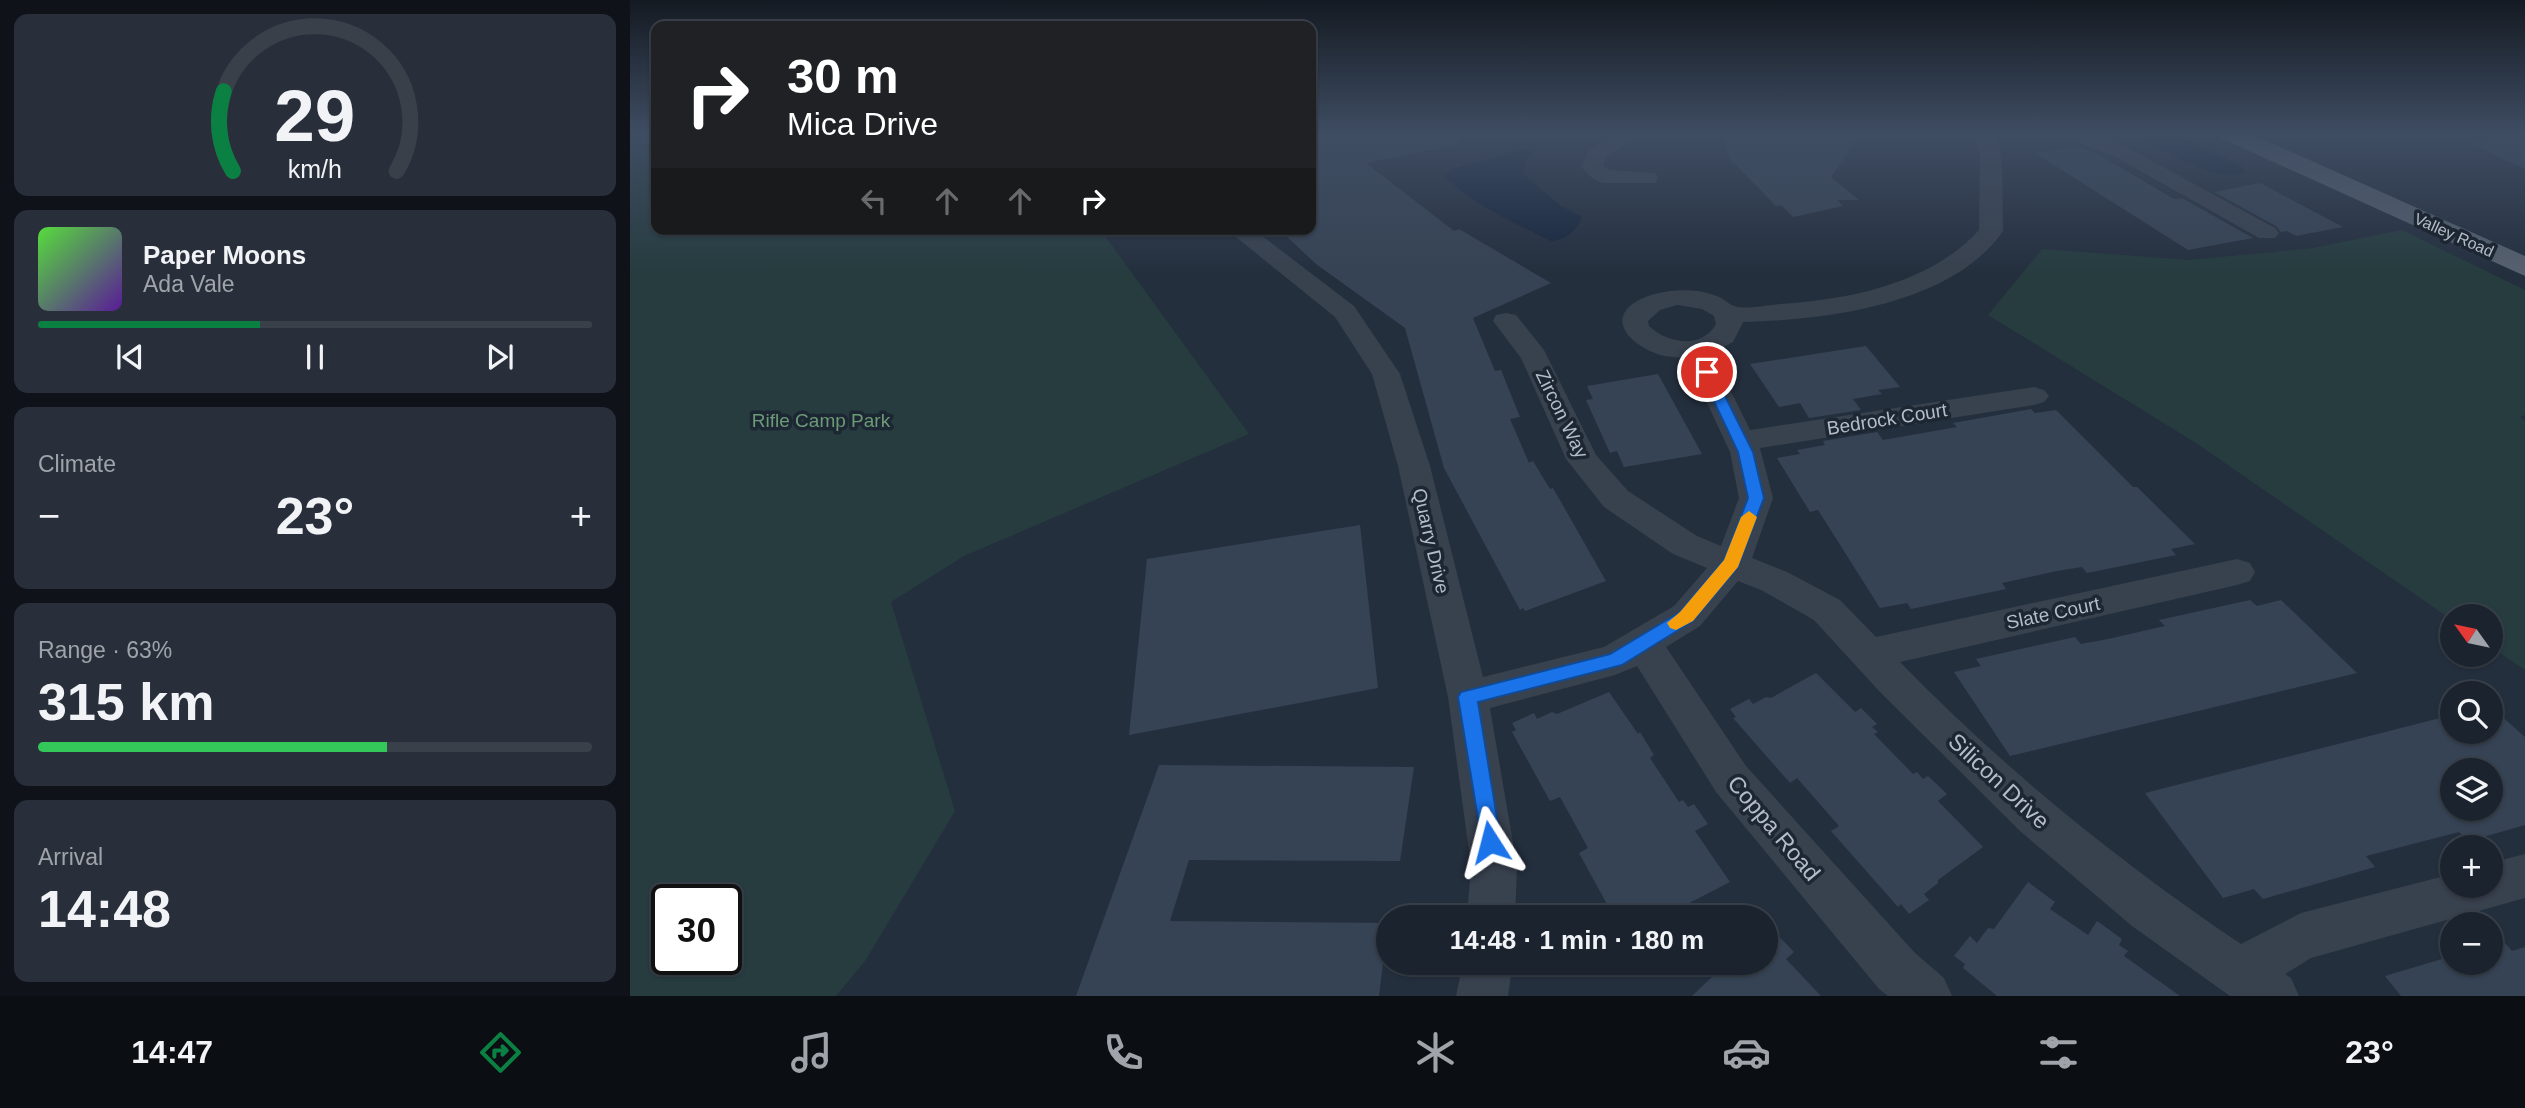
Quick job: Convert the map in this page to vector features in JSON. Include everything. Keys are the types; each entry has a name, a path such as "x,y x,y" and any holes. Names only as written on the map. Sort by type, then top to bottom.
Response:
{"main road":[{"name":"Valley Road","path":"2330,179 2525,267"}],"street":[{"path":"1727,314 1730,330 1725,338 1715,344 1695,348 1669,347 1643,336 1636,327 1640,310 1649,304 1676,297 1705,301 1727,314 1787,313 1859,303 1915,283 1965,257 1991,231 1991,179"},
{"path":"2171,179 2267,233"},
{"name":"Quarry Drive","path":"1246,235 1345,312 1386,374 1414,466 1468,697 1494,866 1492,905"},
{"name":"Zircon Way","path":"1506,321 1534,356 1582,459 1616,499 1685,545 1732,562"},
{"path":"1468,697 1615,660 1687,617 1732,562 1756,498 1746,452 1695,348"},
{"name":"Bedrock Court","path":"1741,442 2034,396"},
{"name":"Silicon Drive","path":"1732,562 1827,610 1868,654 2036,817 2149,910 2257,984"},
{"name":"Slate Court","path":"1868,654 2237,572"},
{"name":"Coppa Road","path":"1643,643 1731,779 1897,971 1926,996"},
{"path":"2503,882 2525,876"},
{"path":"2257,984 2301,937 2443,898"},
{"path":"1482,996 1486,975"}],"green space":[{"name":"Rifle Camp Park","path":"630,179 651,179 651,235 1104,235 1249,434 964,556 891,602 955,811 865,961 836,996 630,996"},
{"path":"2402,230 2525,290 2525,415 2520,417 2525,421 2525,670 2503,655 2503,604 2440,604 2440,612 2196,443 1988,315 2042,249 2190,260 2313,248"}],"water":[{"path":"1448,179 1529,179 1561,206 1582,217 1566,237 1551,241 1495,213"}],"building":[{"path":"1316,179 1387,179 1454,231 1459,229 1551,283 1473,318 1495,371 1501,370 1520,417 1510,419 1529,463 1533,461 1550,489 1553,488 1606,581 1525,611 1523,608 1520,610 1444,468 1405,328 1316,264 1285,235 1316,235"},
{"path":"1750,179 1834,179 1859,200 1837,200 1843,206 1793,217 1781,205 1776,206"},
{"path":"2077,179 2141,179 2174,199 2182,198 2253,238 2188,250"},
{"path":"2260,183 2343,227 2296,236 2287,231 2281,232 2276,226 2214,192"},
{"path":"1866,346 1900,387 1878,390 1882,394 1853,399 1861,410 1809,418 1800,403 1779,407 1750,364"},
{"path":"1658,374 1702,454 1624,467 1617,451 1610,453 1586,400 1593,399 1587,386"},
{"path":"2031,409 2035,413 2056,410 2195,544 2171,549 2176,555 2087,573 2082,567 2057,571 2002,583 2006,589 1911,609 1907,603 1880,608 1818,510 1810,512 1777,458 1800,454 1797,450 1825,445 1823,441 1877,432 1883,440 1957,427 1953,423"},
{"path":"1360,525 1378,688 1129,735 1147,559"},
{"path":"2250,600 2257,606 2281,600 2357,673 2010,756 1954,672 1981,666 1976,659 2075,637 2081,644 2108,639 2165,626 2159,620"},
{"path":"1816,673 1855,712 1861,708 1877,724 1872,727 1878,732 1874,734 1913,774 1917,772 1923,779 1928,776 1947,794 1938,801 1983,847 1938,880 1938,883 1924,894 1929,900 1909,914 1901,904 1898,907 1831,831 1839,826 1797,778 1790,783 1733,718 1736,717 1730,709 1749,699 1753,704 1766,697 1771,698"},
{"path":"1609,692 1638,734 1640,732 1654,755 1650,758 1679,802 1683,800 1688,807 1694,804 1708,824 1695,831 1730,882 1686,905 1607,905 1579,853 1588,848 1560,797 1550,801 1512,732 1516,730 1512,723 1534,713 1537,719 1552,712 1557,714"},
{"path":"2440,718 2440,744 2503,744 2503,718 2525,737 2525,825 2490,835 2462,835 2459,832 2440,835 2366,856 2375,867 2263,899 2254,889 2223,898 2145,793"},
{"path":"1159,765 1414,767 1400,861 1189,860 1170,921 1376,923 1376,975 1382,975 1379,996 1076,996"},
{"path":"2028,882 2055,902 2050,909 2088,935 2097,921 2122,939 2119,945 2128,951 2124,956 2180,996 1997,996 1963,968 1965,964 1954,956 1970,936 1977,943 1988,928 1994,929"},
{"path":"1778,935 1794,952 1786,959 1821,996 1692,996 1714,975 1778,975"},
{"path":"2503,941 2512,951 2525,947 2525,996 2401,996 2385,976 2440,960 2440,975 2503,975"}],"slow traffic":[{"path":"1676,623 1687,617 1732,563 1749,517"}],"route":[{"path":"1490,842 1468,697 1615,660 1687,617 1732,563 1756,498 1746,452 1707,372"}]}
